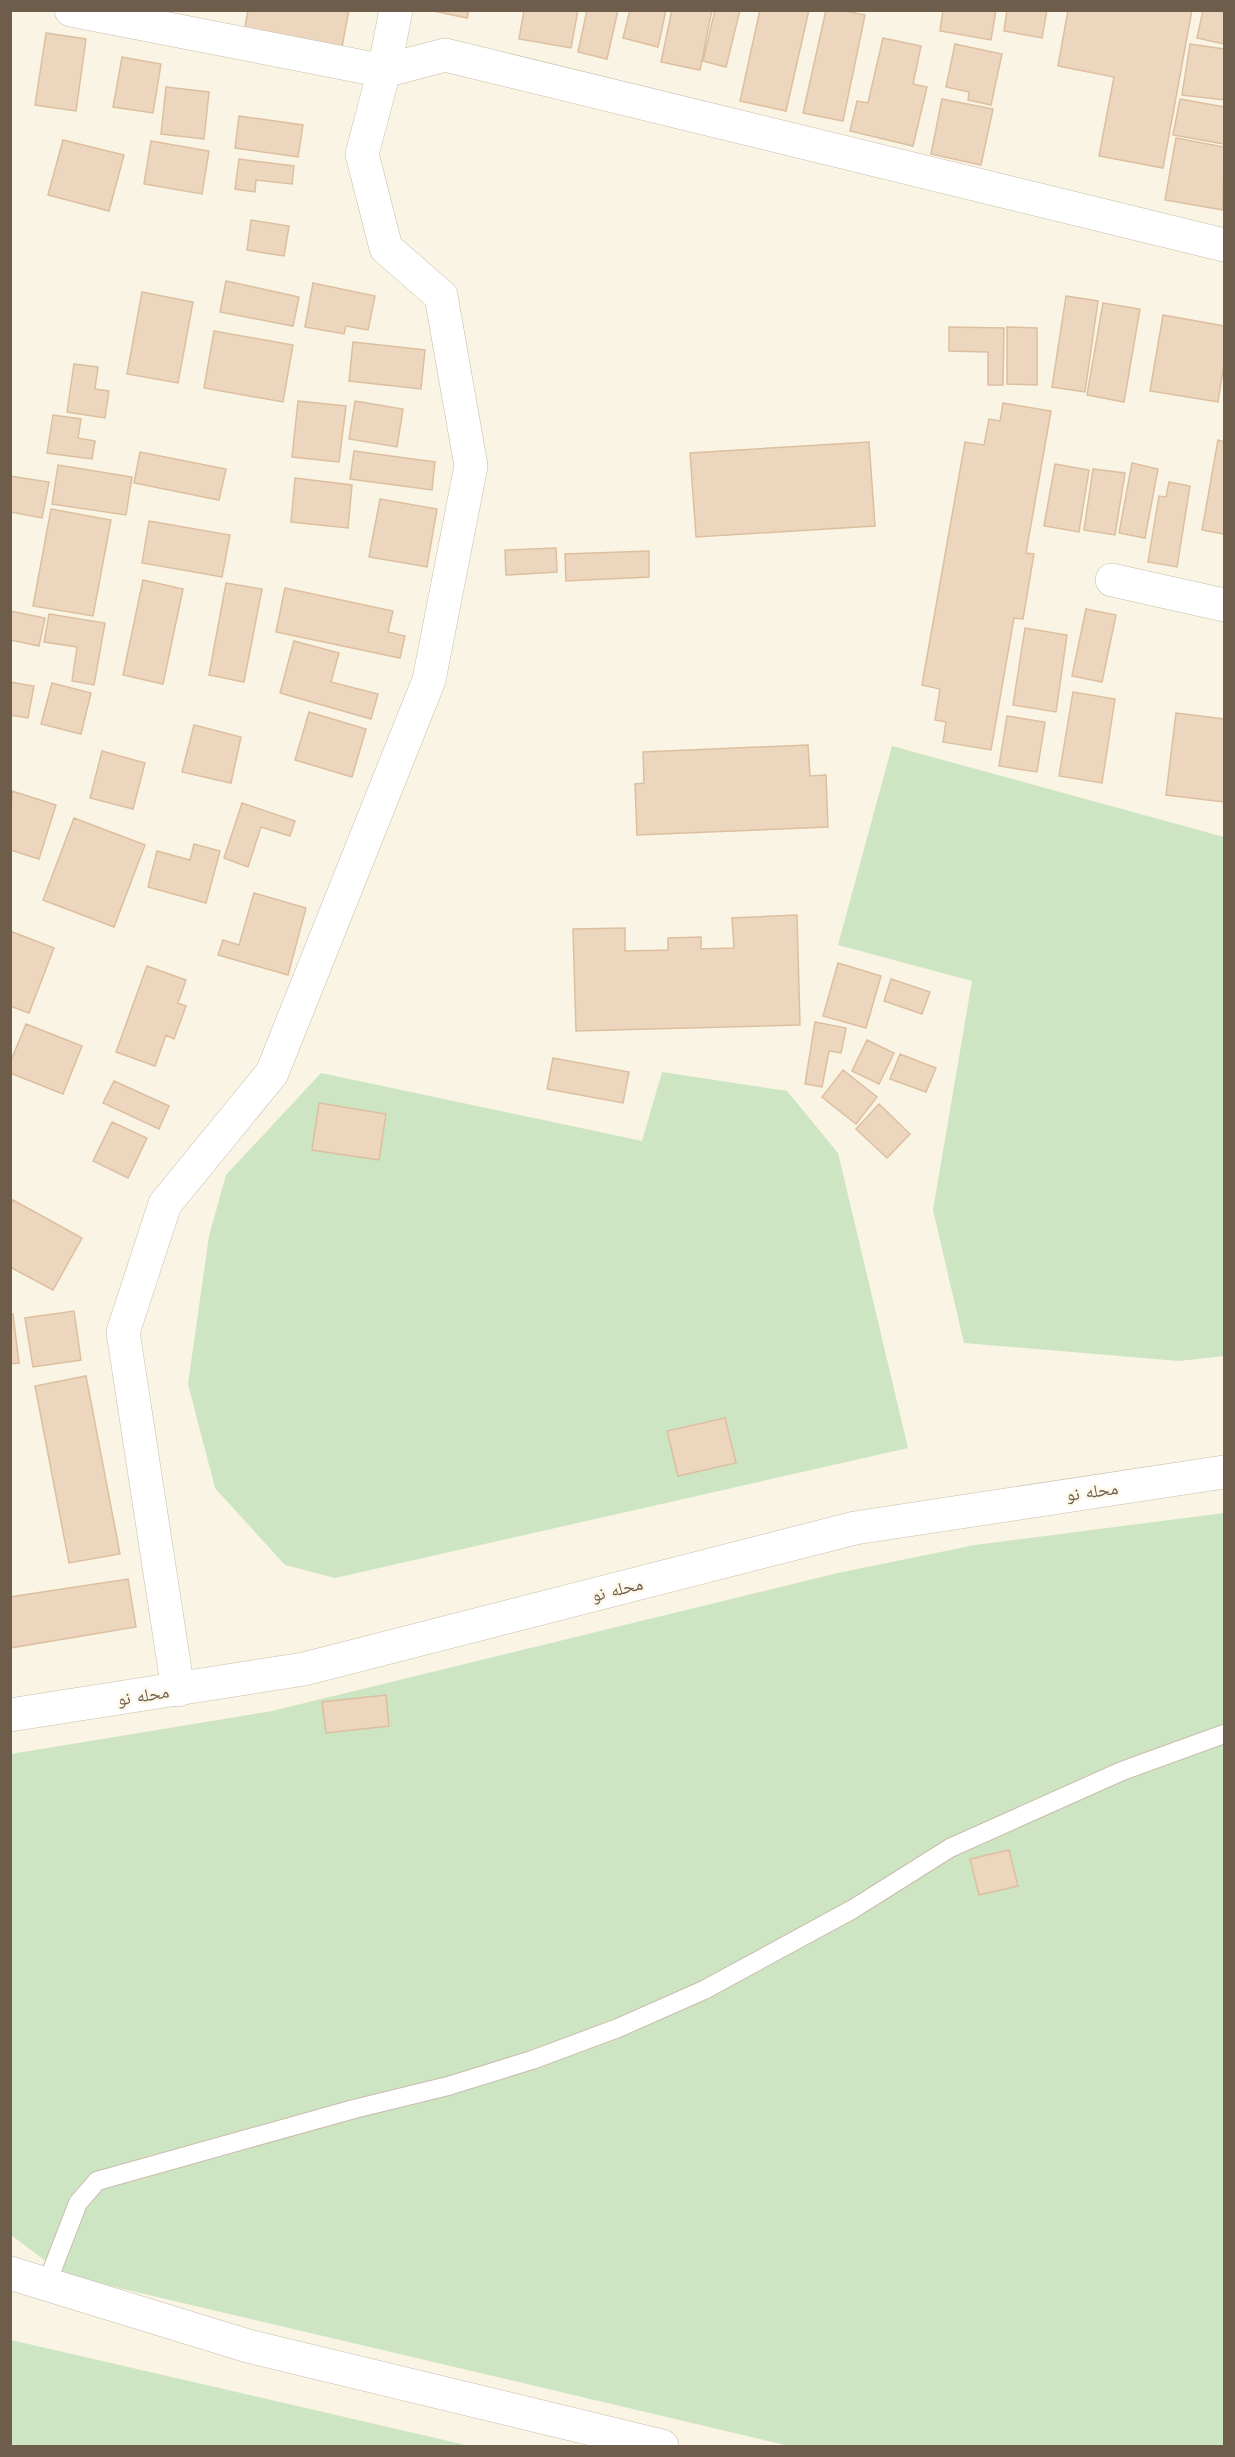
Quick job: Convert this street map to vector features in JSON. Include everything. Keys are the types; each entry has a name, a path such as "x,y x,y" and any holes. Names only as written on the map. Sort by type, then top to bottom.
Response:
{"street":[{"path":"71,10 384,71 445,56 1224,245"},
{"path":"178,1690 123,1332 165,1203 272,1073 429,680 471,466 441,296 386,248 362,154 384,71 396,10"},
{"path":"1112,580 1224,606"},
{"name":"محله نو","path":"10,1716 304,1669 855,1528 1224,1472"},
{"path":"10,2273 248,2346 663,2446"}],"lane":[{"path":"47,2283 78,2203 97,2181 354,2109 448,2086 532,2060 618,2028 704,1990 853,1909 950,1848 1122,1771 1224,1734"}],"green space":[{"path":"892,746 1224,837 1224,1356 1179,1361 964,1343 933,1210 972,981 838,945"},
{"path":"662,1072 787,1091 838,1153 908,1448 335,1578 285,1565 215,1488 188,1384 209,1236 226,1175 321,1073 642,1141"},
{"path":"1224,1513 1224,2446 790,2446 64,2275 11,2235 11,1754 272,1711 838,1573 975,1545"},
{"path":"11,2340 470,2446 11,2446"}],"building":[{"path":"248,10 349,10 341,52 244,33"},
{"path":"429,10 469,10 467,18"},
{"path":"524,10 578,10 571,48 519,39"},
{"path":"587,10 618,10 607,59 578,52"},
{"path":"630,10 666,10 658,47 623,38"},
{"path":"672,10 712,10 700,70 661,62"},
{"path":"715,10 740,10 726,67 703,61"},
{"path":"760,10 809,10 786,111 740,101"},
{"path":"826,10 841,10 865,15 843,121 803,113"},
{"path":"943,10 996,10 991,40 940,31"},
{"path":"1007,10 1047,10 1042,38 1004,31"},
{"path":"1068,10 1192,10 1163,168 1099,156 1114,77 1058,66"},
{"path":"1203,10 1224,10 1224,44 1197,38"},
{"path":"46,33 86,39 76,111 35,105"},
{"path":"883,38 921,46 913,84 927,87 913,146 850,131 857,101 868,103"},
{"path":"955,44 1002,54 991,105 968,100 969,92 946,87"},
{"path":"1190,44 1224,49 1224,100 1182,95"},
{"path":"122,57 161,64 153,113 113,107"},
{"path":"166,87 209,92 204,139 161,134"},
{"path":"942,99 993,109 981,165 931,154"},
{"path":"1180,99 1224,107 1224,144 1173,135"},
{"path":"239,116 303,125 298,157 235,148"},
{"path":"1176,138 1224,147 1223,210 1165,200"},
{"path":"63,140 124,155 109,211 48,195"},
{"path":"151,141 209,151 202,194 144,184"},
{"path":"239,159 294,166 292,184 256,180 255,192 235,189"},
{"path":"251,220 289,226 284,256 247,250"},
{"path":"226,281 299,297 293,326 220,312"},
{"path":"313,283 375,296 368,330 346,326 344,334 305,327"},
{"path":"142,292 193,302 178,383 127,374"},
{"path":"1066,296 1098,301 1085,392 1052,387"},
{"path":"1103,303 1140,309 1124,402 1087,395"},
{"path":"1163,315 1224,326 1224,363 1218,402 1150,391"},
{"path":"949,327 1004,328 1003,385 988,385 988,352 949,351"},
{"path":"1007,327 1037,328 1037,385 1007,384"},
{"path":"214,331 293,345 283,402 204,388"},
{"path":"353,342 425,350 421,389 349,381"},
{"path":"74,364 98,367 95,389 109,391 105,418 67,412"},
{"path":"298,401 346,406 339,462 292,457"},
{"path":"355,401 403,409 397,447 349,439"},
{"path":"1003,403 1051,411 1026,553 1034,554 1023,619 1014,618 991,750 943,742 946,722 935,720 940,689 922,685 965,442 984,445 989,419 1000,421"},
{"path":"53,415 81,419 78,438 95,441 92,459 47,453"},
{"path":"1218,440 1224,442 1224,534 1202,530"},
{"path":"869,442 875,526 696,537 690,453"},
{"path":"354,451 435,462 432,490 350,479"},
{"path":"140,452 226,469 219,500 134,483"},
{"path":"1132,463 1158,469 1145,538 1119,533"},
{"path":"1055,464 1089,470 1079,532 1044,526"},
{"path":"58,465 132,477 126,515 52,504"},
{"path":"1093,469 1125,473 1115,535 1084,530"},
{"path":"10,476 49,482 42,518 10,512"},
{"path":"295,478 352,485 348,528 291,522"},
{"path":"1169,482 1190,486 1177,567 1148,562 1159,496 1166,497"},
{"path":"380,499 437,509 427,567 369,557"},
{"path":"51,509 111,520 93,616 33,606"},
{"path":"149,521 230,535 222,577 142,563"},
{"path":"556,548 557,572 506,575 505,550"},
{"path":"649,551 649,577 566,581 565,554"},
{"path":"143,580 183,589 163,684 123,675"},
{"path":"226,583 262,589 244,682 209,675"},
{"path":"285,588 393,611 388,632 405,636 400,658 276,632"},
{"path":"1086,609 1116,615 1102,682 1072,676"},
{"path":"10,611 45,618 39,646 10,640"},
{"path":"49,614 105,623 94,685 72,681 77,647 44,642"},
{"path":"1025,628 1067,635 1056,712 1013,705"},
{"path":"294,641 339,653 331,682 378,694 371,719 280,693"},
{"path":"10,682 34,686 28,718 10,715"},
{"path":"52,683 91,693 81,734 41,724"},
{"path":"1073,692 1115,699 1102,783 1059,776"},
{"path":"309,712 366,729 352,777 295,760"},
{"path":"1176,713 1224,719 1224,802 1166,795"},
{"path":"1007,716 1045,722 1037,772 999,766"},
{"path":"194,725 241,737 231,783 182,772"},
{"path":"808,745 810,776 826,775 828,827 637,835 635,784 644,783 643,752"},
{"path":"102,751 145,763 133,809 90,798"},
{"path":"12,791 56,805 39,859 10,850"},
{"path":"242,803 295,821 290,836 261,827 248,867 224,858"},
{"path":"74,818 145,845 114,927 43,900"},
{"path":"194,844 220,851 206,903 148,887 157,851 190,860"},
{"path":"254,893 306,908 288,975 218,955 223,940 239,945"},
{"path":"797,915 800,1025 576,1031 573,929 625,928 625,951 668,950 668,938 701,937 701,949 734,948 732,918"},
{"path":"10,931 54,948 29,1013 10,1006"},
{"path":"838,963 881,976 866,1028 823,1016"},
{"path":"147,966 186,980 178,1003 186,1006 174,1039 166,1035 155,1066 116,1052"},
{"path":"891,979 930,992 922,1014 884,1001"},
{"path":"815,1022 846,1028 841,1053 829,1051 822,1087 805,1084"},
{"path":"26,1024 82,1046 63,1094 10,1073 10,1063"},
{"path":"867,1040 894,1053 879,1084 852,1071"},
{"path":"900,1054 936,1068 926,1092 890,1079"},
{"path":"553,1058 629,1072 623,1103 547,1089"},
{"path":"843,1070 877,1097 856,1124 822,1097"},
{"path":"114,1081 169,1106 159,1129 103,1103"},
{"path":"319,1103 386,1114 379,1160 312,1150"},
{"path":"879,1104 910,1134 887,1158 856,1129"},
{"path":"112,1122 147,1138 128,1178 93,1161"},
{"path":"13,1200 82,1238 53,1290 10,1267 10,1204"},
{"path":"74,1311 81,1360 33,1367 25,1318"},
{"path":"13,1314 19,1363 10,1364 10,1315"},
{"path":"86,1376 120,1554 69,1563 35,1386"},
{"path":"725,1418 736,1463 678,1476 667,1431"},
{"path":"128,1579 136,1627 10,1648 10,1597"},
{"path":"386,1695 389,1726 326,1733 322,1702"},
{"path":"1009,1850 1018,1886 979,1895 970,1859"}]}
